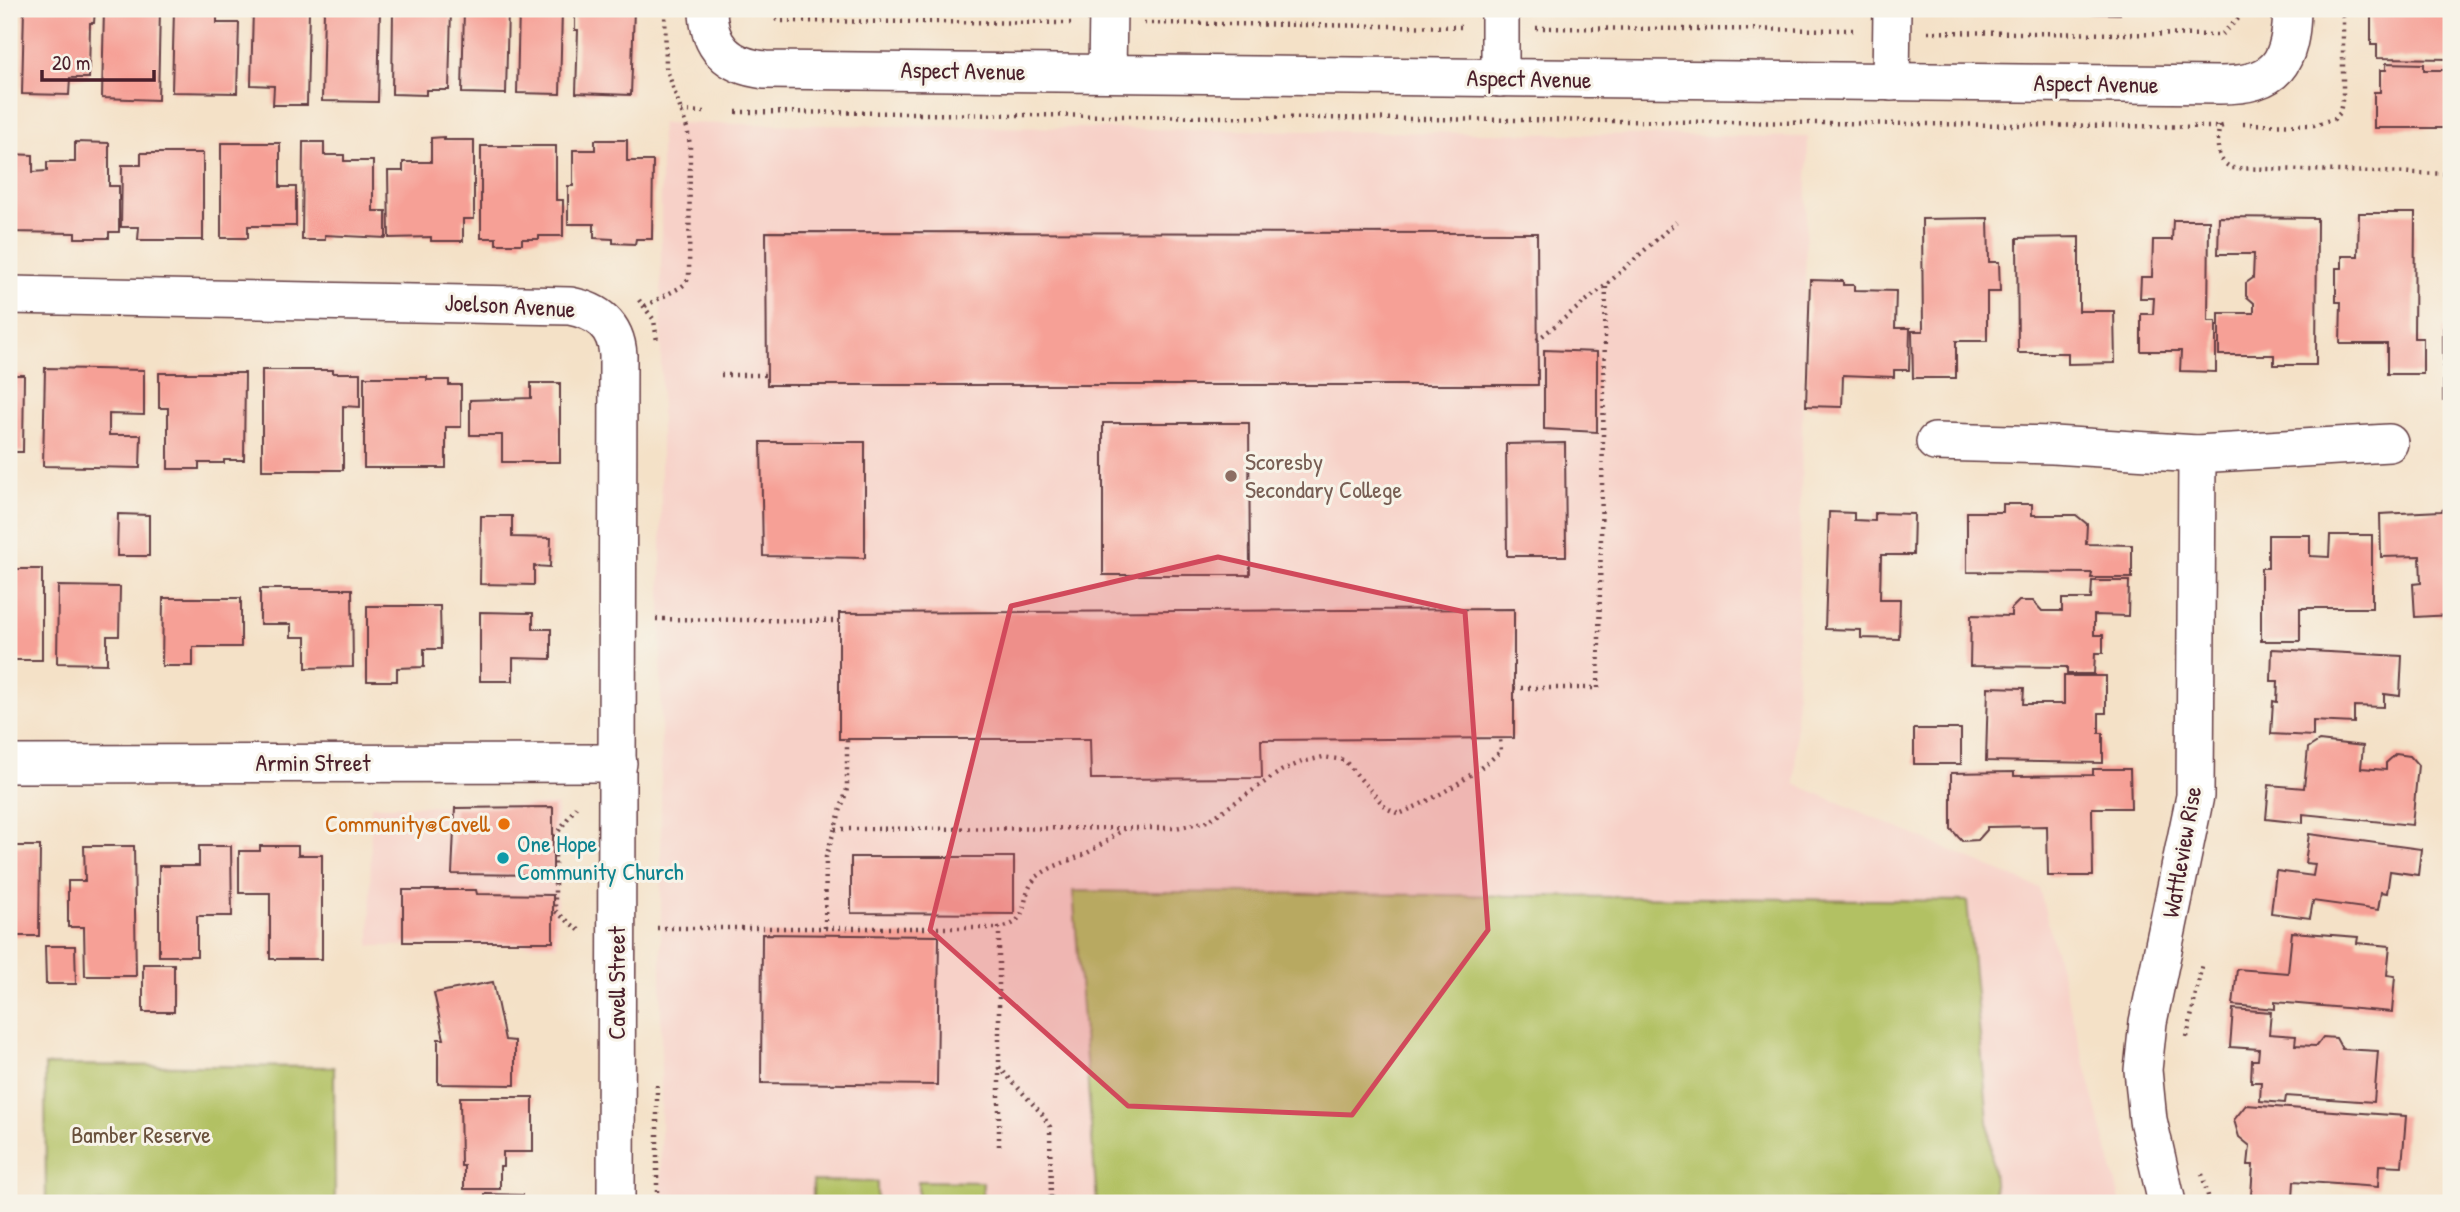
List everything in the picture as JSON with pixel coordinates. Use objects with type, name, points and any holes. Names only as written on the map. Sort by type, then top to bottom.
[{"type":"street","name":"Aspect Avenue","points":[[708,9],[711,37],[720,50],[738,64],[765,70],[2235,85],[2267,75],[2286,57],[2292,28],[2292,9]]},
{"type":"street","points":[[1107,73],[1110,18]]},
{"type":"street","points":[[1500,18],[1500,78]]},
{"type":"street","points":[[1891,82],[1892,20]]},
{"type":"street","name":"Joelson Avenue","points":[[9,295],[557,305],[583,308],[603,318],[613,336],[618,355],[618,763]]},
{"type":"street","points":[[1935,442],[2053,445],[2197,454],[2389,443]]},
{"type":"street","name":"Wattleview Rise","points":[[2167,1203],[2148,1120],[2143,1070],[2146,1030],[2195,796],[2197,454]]},
{"type":"street","name":"Armin Street","points":[[9,764],[618,763]]},
{"type":"street","name":"Cavell Street","points":[[617,1203],[618,763]]},
{"type":"path","points":[[645,306],[686,283],[689,276],[690,145],[666,67],[665,9]]},
{"type":"path","points":[[766,9],[778,21],[1110,18],[1892,20],[2221,35],[2242,15],[2242,9]]},
{"type":"path","points":[[736,112],[919,114],[920,103]]},
{"type":"path","points":[[681,111],[705,112]]},
{"type":"path","points":[[2219,117],[2218,153],[2224,165],[2232,168],[2451,174]]},
{"type":"path","points":[[1537,340],[1606,285],[1676,222]]},
{"type":"path","points":[[1514,688],[1598,688],[1606,285]]},
{"type":"path","points":[[630,293],[645,306],[654,320],[657,343]]},
{"type":"path","points":[[721,375],[767,375]]},
{"type":"path","points":[[656,606],[656,632]]},
{"type":"path","points":[[656,619],[839,621]]},
{"type":"path","points":[[825,928],[826,857],[847,789],[847,739]]},
{"type":"path","points":[[835,829],[1176,828],[1208,821],[1281,771],[1323,757],[1344,760],[1386,808],[1399,814],[1428,802],[1489,761],[1501,751],[1500,739]]},
{"type":"path","points":[[580,931],[555,911],[555,836],[581,801],[581,793]]},
{"type":"path","points":[[657,928],[1012,926],[1020,918],[1028,889],[1037,877],[1087,853],[1126,828]]},
{"type":"path","points":[[657,915],[657,942]]},
{"type":"path","points":[[999,928],[999,1146]]},
{"type":"path","points":[[2186,1045],[2203,959]]},
{"type":"path","points":[[999,1068],[1042,1114],[1050,1127],[1051,1203]]},
{"type":"path","points":[[657,1079],[657,1203]]},
{"type":"path","points":[[2200,1166],[2210,1203]]},
{"type":"highlighted area","points":[[1218,557],[1465,612],[1488,930],[1352,1115],[1128,1106],[930,930],[1011,606]]},
{"type":"shaded area","name":"Scoresby Secondary College","points":[[661,123],[1808,137],[1795,784],[2039,888],[2121,1203],[661,1203]]},
{"type":"shaded area","points":[[557,805],[557,945],[370,946],[371,806]]},
{"type":"green space","points":[[1073,891],[1967,901],[1996,1203],[1097,1203]]},
{"type":"green space","name":"Bamber Reserve","points":[[45,1065],[334,1067],[335,1203],[46,1203]]},
{"type":"green space","points":[[813,1181],[877,1182],[877,1203],[813,1203]]},
{"type":"green space","points":[[918,1181],[983,1182],[982,1203],[918,1203]]},
{"type":"building","points":[[24,9],[95,9],[94,23],[90,23],[89,78],[70,78],[69,95],[22,94]]},
{"type":"building","points":[[104,9],[160,9],[158,100],[102,98]]},
{"type":"building","points":[[174,9],[217,9],[217,23],[239,23],[237,93],[172,92]]},
{"type":"building","points":[[253,9],[309,9],[307,105],[273,105],[274,86],[251,85]]},
{"type":"building","points":[[324,9],[380,9],[378,102],[322,101]]},
{"type":"building","points":[[393,9],[451,9],[449,90],[426,90],[426,95],[392,94]]},
{"type":"building","points":[[464,9],[508,9],[506,94],[462,93]]},
{"type":"building","points":[[519,9],[562,9],[560,94],[517,93]]},
{"type":"building","points":[[575,9],[634,9],[631,95],[576,93],[578,30],[575,30]]},
{"type":"building","points":[[2087,9],[2120,9],[2120,14],[2087,13]]},
{"type":"building","points":[[2371,13],[2451,14],[2451,59],[2377,58],[2377,45],[2371,45]]},
{"type":"building","points":[[2386,63],[2424,64],[2424,70],[2451,70],[2451,128],[2374,128],[2374,92],[2380,92],[2380,70],[2386,70]]},
{"type":"building","points":[[444,137],[444,140],[474,140],[474,219],[463,219],[463,241],[431,241],[431,237],[389,238],[388,171],[403,171],[403,162],[431,162],[431,138]]},
{"type":"building","points":[[595,140],[627,140],[627,161],[653,161],[652,239],[636,239],[635,244],[613,243],[613,239],[594,238],[594,224],[568,224],[568,186],[573,186],[573,150],[595,150]]},
{"type":"building","points":[[75,142],[109,143],[109,186],[119,186],[119,232],[109,232],[109,238],[75,238],[75,233],[9,232],[9,154],[33,155],[33,172],[47,171],[47,162],[75,162]]},
{"type":"building","points":[[303,142],[324,142],[324,155],[344,155],[344,161],[373,161],[373,211],[386,211],[386,238],[325,235],[325,240],[302,240]]},
{"type":"building","points":[[221,143],[280,143],[280,187],[296,187],[296,226],[248,226],[248,238],[221,238]]},
{"type":"building","points":[[481,146],[556,146],[556,200],[563,200],[563,236],[522,239],[522,244],[496,244],[496,238],[481,238]]},
{"type":"building","points":[[141,153],[203,153],[203,240],[138,240],[139,227],[121,227],[122,165],[141,165]]},
{"type":"building","points":[[2359,213],[2415,213],[2414,338],[2423,338],[2423,374],[2387,374],[2387,344],[2340,344],[2341,302],[2336,302],[2336,268],[2342,268],[2342,256],[2358,256]]},
{"type":"building","points":[[2219,217],[2317,218],[2316,365],[2274,365],[2274,355],[2219,355],[2219,313],[2254,313],[2254,303],[2246,296],[2246,283],[2253,278],[2254,254],[2218,254]]},
{"type":"building","points":[[1988,218],[1989,262],[1999,262],[2000,292],[1987,292],[1987,341],[1956,341],[1956,378],[1913,378],[1912,331],[1923,331],[1922,219]]},
{"type":"building","points":[[2173,220],[2209,220],[2208,321],[2216,321],[2216,372],[2180,371],[2181,351],[2141,351],[2141,314],[2153,314],[2154,298],[2140,298],[2141,277],[2152,277],[2153,240],[2172,240]]},
{"type":"building","points":[[766,232],[1537,233],[1538,385],[767,385]]},
{"type":"building","points":[[2079,237],[2079,311],[2114,311],[2115,363],[2068,364],[2068,353],[2018,353],[2017,238]]},
{"type":"building","points":[[1810,280],[1843,281],[1843,285],[1854,285],[1854,290],[1896,291],[1895,328],[1910,328],[1909,370],[1894,370],[1894,377],[1843,375],[1842,407],[1806,406]]},
{"type":"building","points":[[2447,313],[2451,313],[2451,360],[2443,360],[2443,328],[2447,328]]},
{"type":"building","points":[[1544,350],[1597,352],[1597,432],[1544,429]]},
{"type":"building","points":[[2443,367],[2451,367],[2451,401],[2443,401]]},
{"type":"building","points":[[45,368],[144,370],[144,415],[109,414],[109,435],[141,435],[140,468],[43,466]]},
{"type":"building","points":[[262,370],[333,370],[333,373],[360,373],[360,407],[343,406],[343,470],[262,470]]},
{"type":"building","points":[[159,373],[245,373],[244,460],[199,463],[199,469],[168,469],[168,408],[159,408]]},
{"type":"building","points":[[9,375],[24,375],[23,452],[9,452]]},
{"type":"building","points":[[364,377],[427,377],[427,380],[449,380],[449,385],[461,385],[461,427],[446,427],[446,468],[364,468]]},
{"type":"building","points":[[531,383],[560,383],[560,462],[502,462],[502,435],[470,435],[470,400],[531,398]]},
{"type":"building","points":[[1103,423],[1249,423],[1250,575],[1103,575]]},
{"type":"building","points":[[761,442],[865,442],[865,558],[763,556]]},
{"type":"building","points":[[1565,443],[1566,556],[1507,556],[1506,444]]},
{"type":"building","points":[[2003,504],[2032,504],[2032,515],[2076,515],[2087,524],[2086,544],[2132,545],[2132,578],[2091,578],[2092,573],[1967,572],[1967,512],[2003,512]]},
{"type":"building","points":[[2451,504],[2451,615],[2415,617],[2413,584],[2421,583],[2420,556],[2381,557],[2380,514],[2441,511]]},
{"type":"building","points":[[1829,512],[1854,513],[1854,520],[1875,521],[1875,513],[1914,514],[1913,555],[1881,555],[1880,599],[1900,599],[1899,639],[1861,638],[1861,630],[1825,629]]},
{"type":"building","points":[[118,514],[149,515],[149,556],[117,556]]},
{"type":"building","points":[[481,516],[512,516],[512,537],[551,538],[550,567],[534,566],[534,585],[480,584]]},
{"type":"building","points":[[2268,535],[2310,535],[2310,556],[2329,557],[2330,535],[2372,535],[2372,608],[2300,608],[2300,641],[2261,641],[2261,568],[2268,568]]},
{"type":"building","points":[[9,569],[42,569],[42,660],[9,660]]},
{"type":"building","points":[[2092,581],[2129,581],[2128,616],[2094,615],[2094,635],[2103,635],[2103,653],[2095,653],[2094,674],[2067,674],[2067,667],[1970,666],[1971,615],[2011,616],[2011,609],[2019,601],[2033,601],[2042,611],[2062,611],[2062,599],[2091,599]]},
{"type":"building","points":[[58,586],[120,587],[119,636],[107,636],[107,664],[57,663]]},
{"type":"building","points":[[260,589],[352,589],[353,667],[306,668],[306,637],[291,637],[291,624],[260,624]]},
{"type":"building","points":[[163,598],[241,598],[241,647],[193,647],[193,666],[162,666]]},
{"type":"building","points":[[367,606],[440,606],[441,649],[424,649],[424,667],[397,668],[397,681],[367,681]]},
{"type":"building","points":[[1514,609],[1514,738],[1261,740],[1262,778],[1091,779],[1090,739],[839,739],[839,613]]},
{"type":"building","points":[[480,612],[533,613],[533,629],[551,629],[551,659],[513,658],[513,681],[480,681]]},
{"type":"building","points":[[2272,649],[2402,656],[2400,696],[2384,694],[2384,707],[2354,706],[2354,723],[2313,721],[2313,736],[2271,734],[2273,701],[2277,702],[2278,681],[2271,681]]},
{"type":"building","points":[[2064,676],[2106,676],[2106,713],[2099,713],[2099,733],[2103,733],[2103,763],[1986,761],[1988,687],[2024,688],[2023,704],[2064,704]]},
{"type":"building","points":[[1914,729],[1961,729],[1961,764],[1914,764]]},
{"type":"building","points":[[2319,741],[2363,746],[2361,768],[2386,770],[2386,763],[2396,754],[2410,756],[2418,765],[2412,825],[2303,814],[2303,823],[2266,819],[2269,785],[2304,788],[2308,748]]},
{"type":"building","points":[[2093,769],[2130,769],[2131,808],[2092,808],[2093,876],[2048,876],[2047,826],[1987,827],[1978,840],[1962,841],[1951,829],[1951,773],[2014,772],[2014,776],[2093,775]]},
{"type":"building","points":[[553,807],[553,875],[452,874],[455,808]]},
{"type":"building","points":[[2309,834],[2421,849],[2418,875],[2390,871],[2387,893],[2381,892],[2378,910],[2313,901],[2310,918],[2271,913],[2276,871],[2313,876],[2315,864],[2305,863]]},
{"type":"building","points":[[9,846],[40,846],[39,936],[9,936]]},
{"type":"building","points":[[84,846],[134,846],[136,976],[85,976],[84,927],[68,927],[68,881],[85,881]]},
{"type":"building","points":[[199,846],[231,846],[232,916],[197,916],[197,956],[159,956],[159,866],[199,866]]},
{"type":"building","points":[[260,846],[298,846],[298,855],[322,855],[322,959],[270,959],[270,893],[239,893],[239,851],[260,851]]},
{"type":"building","points":[[851,857],[1014,857],[1014,914],[851,913]]},
{"type":"building","points":[[403,890],[476,890],[477,894],[553,895],[553,942],[403,942]]},
{"type":"building","points":[[2292,932],[2358,937],[2357,943],[2390,946],[2387,975],[2395,976],[2392,1012],[2275,1002],[2275,1009],[2233,1005],[2237,969],[2288,973]]},
{"type":"building","points":[[762,934],[939,936],[937,1085],[761,1083]]},
{"type":"building","points":[[45,946],[75,946],[76,984],[46,984]]},
{"type":"building","points":[[143,964],[174,964],[174,1012],[143,1012]]},
{"type":"building","points":[[493,982],[505,1040],[515,1041],[515,1085],[438,1084],[438,1039],[444,1039],[434,993]]},
{"type":"building","points":[[2233,1009],[2271,1012],[2269,1034],[2296,1036],[2295,1045],[2316,1046],[2323,1037],[2336,1038],[2342,1049],[2378,1051],[2374,1102],[2286,1096],[2285,1103],[2260,1101],[2261,1082],[2251,1082],[2252,1060],[2258,1060],[2259,1049],[2230,1047]]},
{"type":"building","points":[[460,1097],[533,1097],[533,1152],[503,1152],[500,1189],[464,1189]]},
{"type":"building","points":[[2246,1105],[2406,1116],[2402,1166],[2379,1165],[2378,1187],[2294,1181],[2293,1199],[2251,1196],[2253,1165],[2248,1165],[2250,1146],[2239,1137],[2234,1120]]},
{"type":"building","points":[[485,1194],[523,1195],[523,1203],[485,1203]]},
{"type":"place","name":"Scoresby Secondary College","points":[[1231,476]]},
{"type":"place","name":"Community@Cavell","points":[[504,824]]},
{"type":"place","name":"One Hope Community Church","points":[[503,858]]}]
